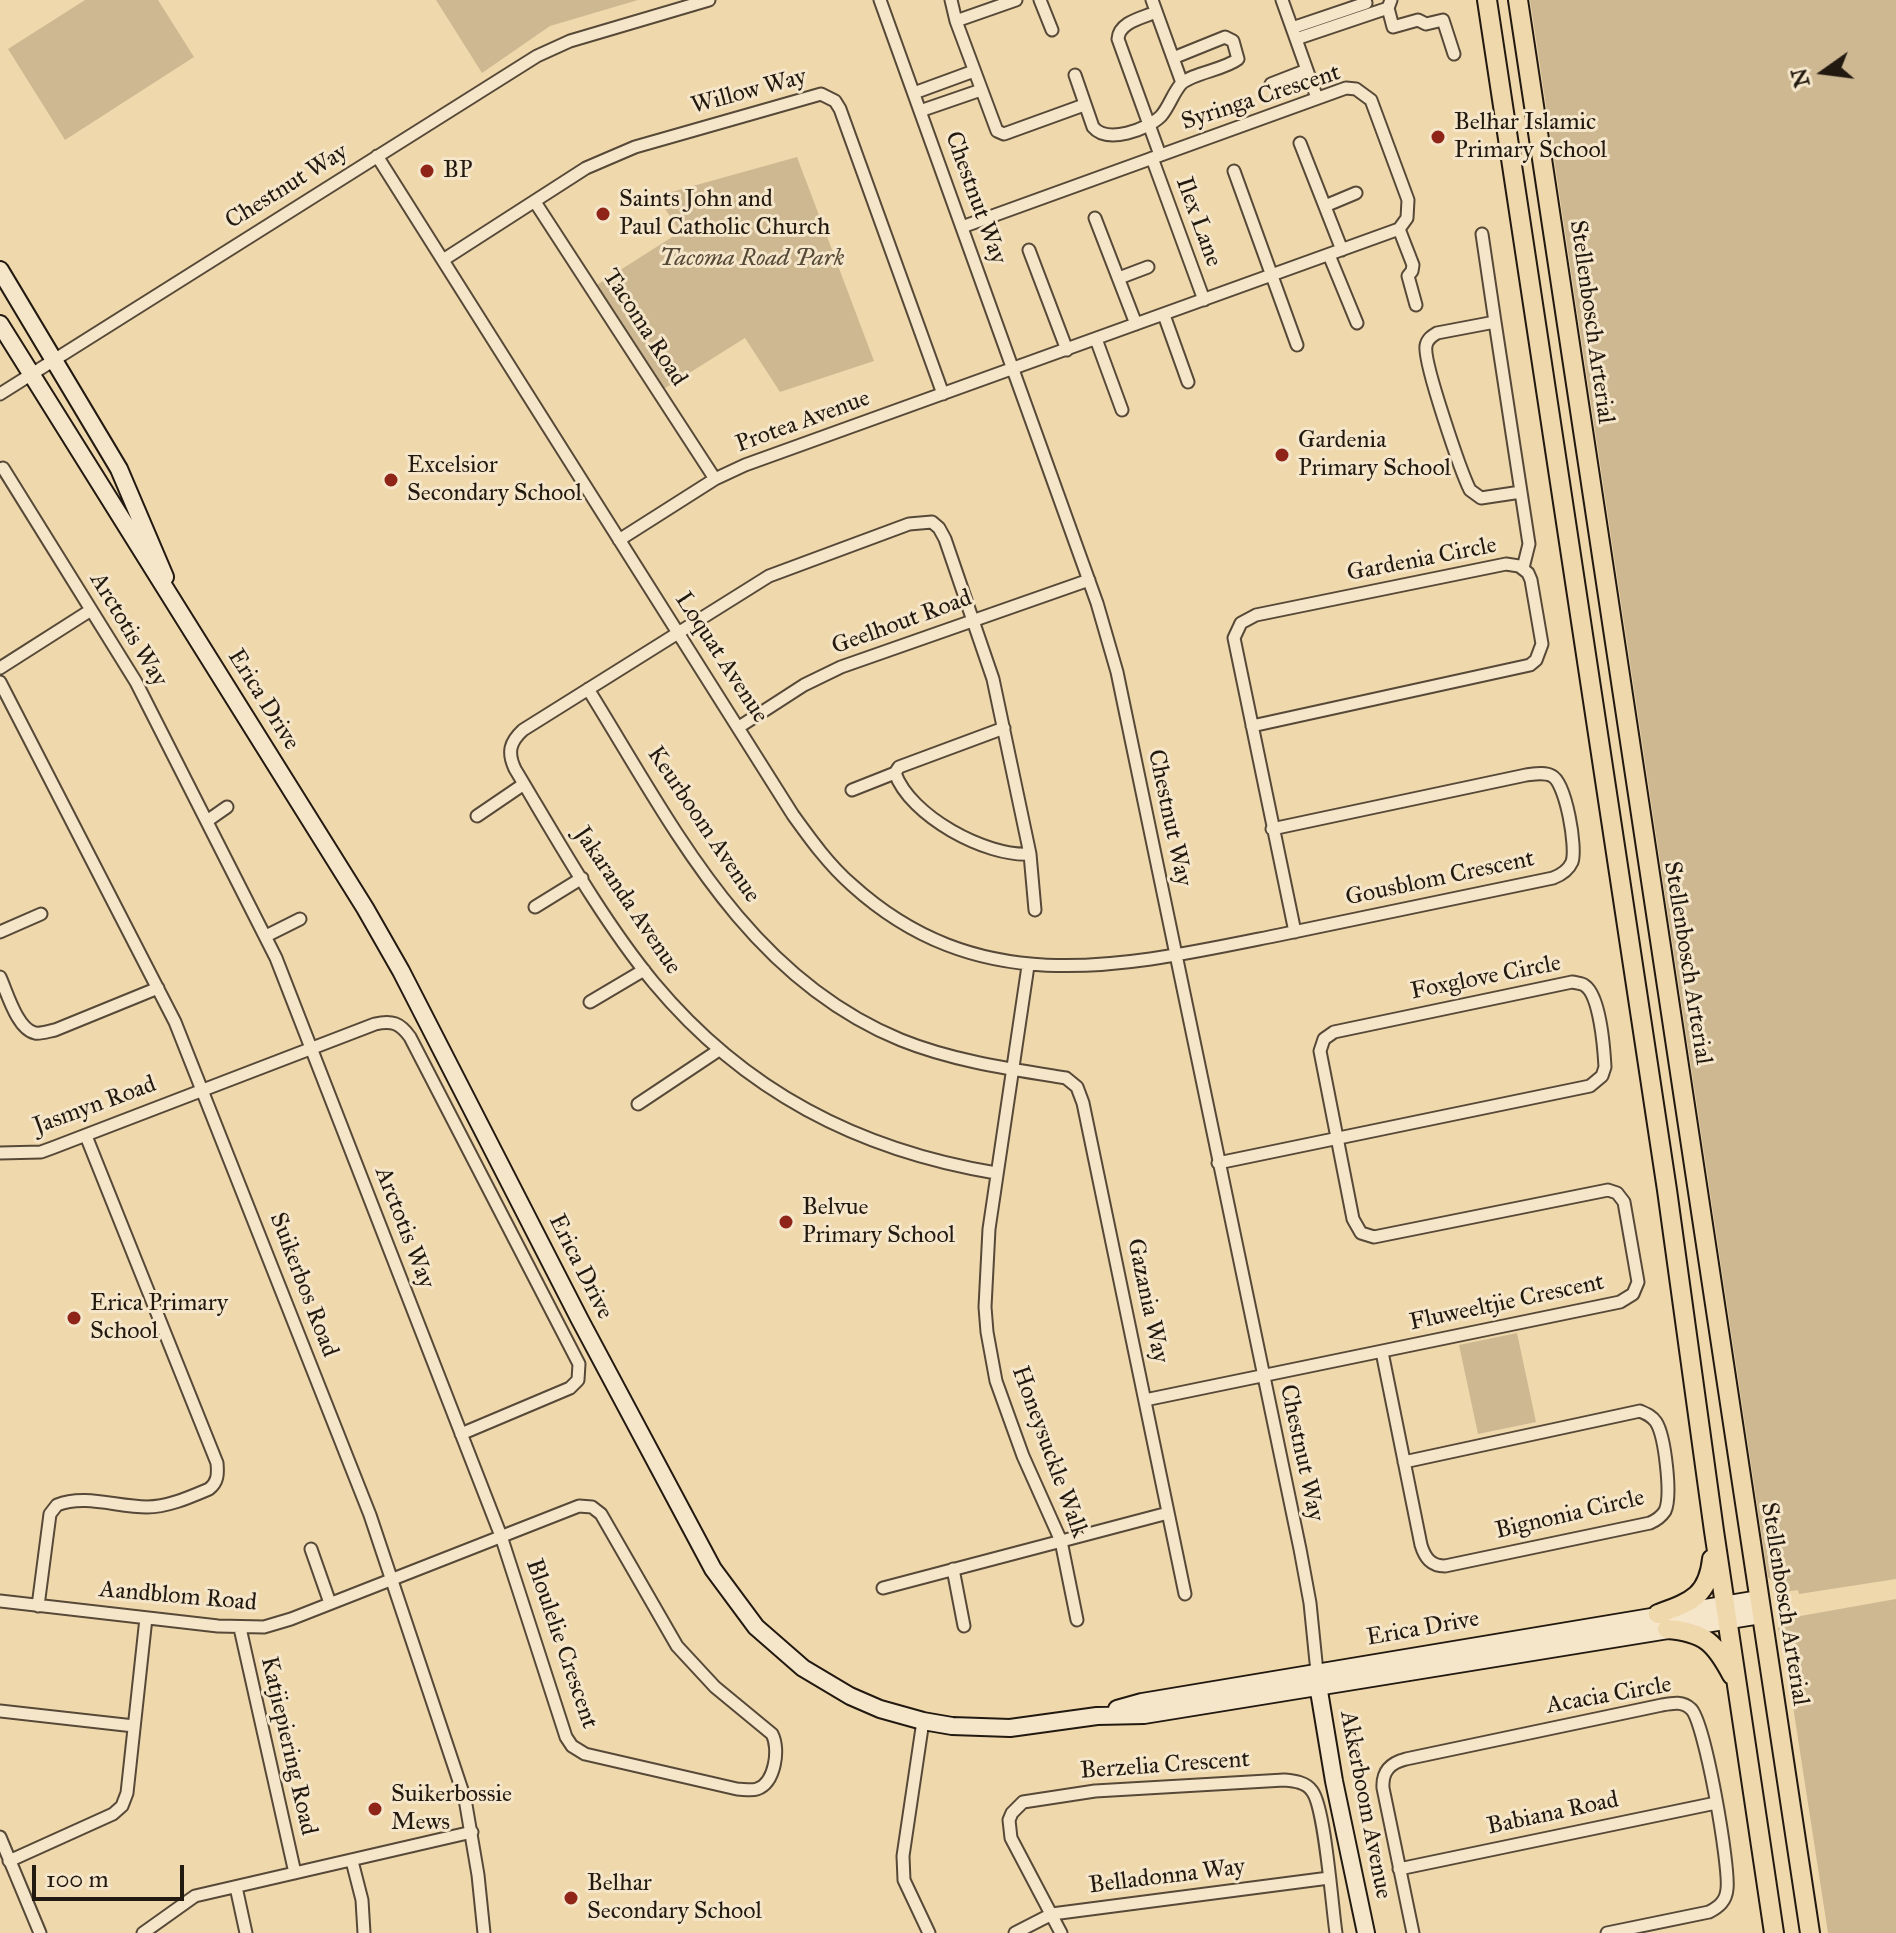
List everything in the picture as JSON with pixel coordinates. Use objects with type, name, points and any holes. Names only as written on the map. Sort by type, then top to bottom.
[{"type":"main road","points":[[1487,0],[1662,1159],[1774,1933]]},
{"type":"main road","name":"Stellenbosch Arterial","points":[[1518,0],[1810,1933]]},
{"type":"main road","name":"Erica Drive","points":[[0,270],[119,469],[178,608]]},
{"type":"main road","name":"Erica Drive","points":[[0,324],[336,860],[394,959],[603,1364],[722,1584],[756,1627],[803,1668],[850,1696],[880,1709],[952,1726],[1010,1728],[1097,1716],[1144,1715],[1318,1680],[1760,1607]]},
{"type":"main road","points":[[1662,1622],[1705,1588],[1711,1574],[1714,1531]]},
{"type":"main road","points":[[1662,1622],[1704,1637],[1725,1662],[1737,1685]]},
{"type":"main road","name":"Akkerboom Avenue","points":[[1318,1680],[1334,1781],[1366,1933]]},
{"type":"street","name":"Chestnut Way","points":[[0,394],[537,56],[570,41],[709,0]]},
{"type":"street","name":"Chestnut Way","points":[[880,0],[1089,580],[1117,672],[1307,1589],[1318,1680]]},
{"type":"street","points":[[951,0],[994,127],[1004,134],[1084,105]]},
{"type":"street","points":[[956,21],[1016,0]]},
{"type":"street","points":[[1040,0],[1052,30]]},
{"type":"street","points":[[1152,0],[1182,83]]},
{"type":"street","points":[[1282,0],[1317,98]]},
{"type":"street","points":[[1294,34],[1367,5],[1389,4],[1393,27],[1418,20],[1426,24],[1443,20],[1454,54]]},
{"type":"street","name":"Ilex Lane","points":[[1156,12],[1122,27],[1118,39],[1149,125],[1156,156],[1204,300]]},
{"type":"street","points":[[1075,75],[1084,105],[1098,133],[1111,135],[1130,132],[1149,125],[1171,102],[1182,83],[1237,61],[1236,49],[1230,38],[1225,37],[1173,58]]},
{"type":"street","points":[[1271,84],[1307,70]]},
{"type":"street","points":[[914,93],[974,71]]},
{"type":"street","name":"Syringa Crescent","points":[[962,227],[1346,88],[1356,89],[1371,100],[1408,200],[1407,218],[1399,229]]},
{"type":"street","points":[[920,111],[981,90]]},
{"type":"street","name":"Willow Way","points":[[443,260],[586,168],[635,147],[811,95],[829,97],[840,109],[943,394]]},
{"type":"street","points":[[1300,143],[1342,250]]},
{"type":"street","name":"Loquat Avenue","points":[[377,156],[793,815],[852,886],[901,922],[927,936],[966,952],[1028,966],[1095,965],[1176,955]]},
{"type":"street","points":[[1234,171],[1297,345]]},
{"type":"street","points":[[1325,206],[1356,193]]},
{"type":"street","name":"Tacoma Road","points":[[535,202],[715,479]]},
{"type":"street","points":[[1095,218],[1136,324]]},
{"type":"street","points":[[1013,369],[1399,229],[1413,265],[1408,276],[1416,305]]},
{"type":"street","points":[[1482,234],[1529,544],[1523,568]]},
{"type":"street","points":[[1029,250],[1067,350]]},
{"type":"street","points":[[1329,255],[1357,323]]},
{"type":"street","points":[[1119,278],[1148,267]]},
{"type":"street","points":[[1164,315],[1188,382]]},
{"type":"street","points":[[1495,322],[1437,333],[1430,337],[1425,349],[1441,408],[1470,490],[1481,498],[1521,492]]},
{"type":"street","points":[[1096,339],[1122,410]]},
{"type":"street","name":"Protea Avenue","points":[[619,540],[715,479],[745,465],[1013,369]]},
{"type":"street","name":"Arctotis Way","points":[[3,468],[136,682],[266,936],[501,1536]]},
{"type":"street","points":[[588,689],[783,570],[923,521],[932,522],[942,532],[993,679],[1030,854],[1035,910]]},
{"type":"street","name":"Gardenia Circle","points":[[1252,726],[1530,665],[1536,660],[1542,644],[1530,576],[1523,568],[1513,564],[1498,566],[1246,619],[1241,623],[1234,638],[1272,829],[1295,932]]},
{"type":"street","name":"Geelhout Road","points":[[739,727],[823,675],[1089,580]]},
{"type":"street","points":[[0,668],[91,610]]},
{"type":"street","name":"Suikerbos Road","points":[[0,682],[175,1022],[393,1579],[454,1762],[472,1832],[484,1933]]},
{"type":"street","name":"Jakaranda Avenue","points":[[588,689],[513,739],[510,747],[512,762],[582,878],[644,970],[719,1050],[784,1097],[822,1119],[873,1142],[922,1157],[996,1173]]},
{"type":"street","name":"Keurboom Avenue","points":[[588,689],[694,859],[728,907],[782,965],[840,1009],[901,1040],[939,1053],[1011,1069]]},
{"type":"street","points":[[852,790],[895,773],[899,767],[1004,728]]},
{"type":"street","points":[[895,773],[906,793],[957,834],[999,852],[1030,854]]},
{"type":"street","name":"Gousblom Crescent","points":[[1176,955],[1560,876],[1571,864],[1573,856],[1564,793],[1560,782],[1553,776],[1526,775],[1272,829]]},
{"type":"street","points":[[477,816],[524,784]]},
{"type":"street","points":[[207,821],[227,807]]},
{"type":"street","points":[[535,907],[582,878]]},
{"type":"street","points":[[0,932],[41,914]]},
{"type":"street","points":[[266,936],[300,919]]},
{"type":"street","name":"Honeysuckle Walk","points":[[1028,966],[996,1173],[986,1264],[989,1346],[1007,1414],[1061,1541],[1077,1620]]},
{"type":"street","points":[[590,1002],[644,970]]},
{"type":"street","points":[[0,977],[20,1021],[31,1032],[38,1034],[158,988]]},
{"type":"street","name":"Foxglove Circle","points":[[1218,1163],[1337,1139],[1590,1086],[1602,1076],[1605,1067],[1592,992],[1584,985],[1572,982],[1334,1032],[1324,1039],[1320,1051],[1337,1139]]},
{"type":"street","name":"Jasmyn Road","points":[[0,1153],[41,1152],[387,1021],[403,1028],[579,1364],[578,1380],[570,1388],[461,1434]]},
{"type":"street","points":[[638,1104],[719,1050]]},
{"type":"street","name":"Gazania Way","points":[[1011,1069],[1066,1078],[1077,1087],[1083,1103],[1185,1594]]},
{"type":"street","points":[[38,1606],[50,1514],[57,1505],[75,1500],[149,1507],[166,1504],[209,1489],[214,1486],[218,1473],[217,1463],[86,1136]]},
{"type":"street","name":"Fluweeltjie Crescent","points":[[1145,1400],[1605,1305],[1633,1294],[1638,1282],[1627,1211],[1617,1193],[1608,1190],[1374,1237],[1361,1233],[1353,1219],[1337,1139]]},
{"type":"street","name":"Bignonia Circle","points":[[1382,1352],[1404,1462],[1423,1553],[1428,1561],[1439,1566],[1650,1523],[1662,1515],[1667,1503],[1666,1463],[1660,1433],[1653,1418],[1640,1411],[1404,1462]]},
{"type":"street","name":"Bloulelie Crescent","points":[[393,1579],[501,1536],[579,1506],[592,1507],[601,1514],[677,1646],[715,1687],[772,1734],[776,1752],[772,1772],[765,1784],[758,1789],[737,1789],[585,1754],[572,1746],[563,1727],[501,1536]]},
{"type":"street","points":[[883,1588],[1168,1513]]},
{"type":"street","points":[[311,1549],[330,1603]]},
{"type":"street","points":[[953,1569],[964,1626]]},
{"type":"street","name":"Aandblom Road","points":[[0,1601],[240,1628],[264,1627],[282,1623],[393,1579]]},
{"type":"street","points":[[9,1861],[113,1814],[122,1806],[127,1793],[146,1618]]},
{"type":"street","name":"Katjiepiering Road","points":[[240,1628],[295,1873]]},
{"type":"street","name":"Acacia Circle","points":[[1413,1933],[1383,1781],[1391,1764],[1647,1708],[1676,1703],[1689,1707],[1701,1726],[1716,1803],[1727,1893],[1719,1907],[1709,1912],[1607,1933]]},
{"type":"street","points":[[0,1711],[134,1726]]},
{"type":"street","points":[[923,1721],[903,1856],[904,1880],[929,1933]]},
{"type":"street","name":"Berzelia Crescent","points":[[1061,1933],[1011,1838],[1009,1820],[1016,1807],[1023,1802],[1117,1789],[1284,1780],[1295,1781],[1312,1790],[1316,1798],[1336,1933]]},
{"type":"street","name":"Babiana Road","points":[[1399,1869],[1716,1803]]},
{"type":"street","points":[[143,1933],[195,1896],[472,1832]]},
{"type":"street","points":[[0,1837],[40,1933]]},
{"type":"street","points":[[352,1861],[362,1900],[364,1933]]},
{"type":"street","name":"Belladonna Way","points":[[1015,1933],[1052,1914],[1329,1878]]},
{"type":"street","points":[[236,1887],[246,1933]]},
{"type":"green space","points":[[85,0],[158,0],[194,57],[65,140],[8,49]]},
{"type":"green space","points":[[436,0],[638,0],[550,26],[482,73]]},
{"type":"green space","points":[[1530,0],[1896,0],[1896,1579],[1799,1594],[1798,1590],[1784,1592],[1768,1577]]},
{"type":"green space","name":"Tacoma Road Park","points":[[797,157],[874,361],[780,392],[745,338],[659,392],[592,288],[680,232],[657,196]]},
{"type":"green space","points":[[1517,1333],[1536,1422],[1478,1434],[1459,1345]]},
{"type":"green space","points":[[1896,1599],[1896,1933],[1828,1933],[1786,1661],[1778,1629],[1789,1618]]},
{"type":"place","name":"Belhar Islamic Primary School","points":[[1438,137]]},
{"type":"place","name":"BP","points":[[427,171]]},
{"type":"place","name":"Saints John and Paul Catholic Church","points":[[603,214]]},
{"type":"place","name":"Gardenia Primary School","points":[[1282,455]]},
{"type":"place","name":"Excelsior Secondary School","points":[[391,480]]},
{"type":"place","name":"Belvue Primary School","points":[[786,1222]]},
{"type":"place","name":"Erica Primary School","points":[[74,1318]]},
{"type":"place","name":"Suikerbossie Mews","points":[[375,1809]]},
{"type":"place","name":"Belhar Secondary School","points":[[571,1898]]}]
